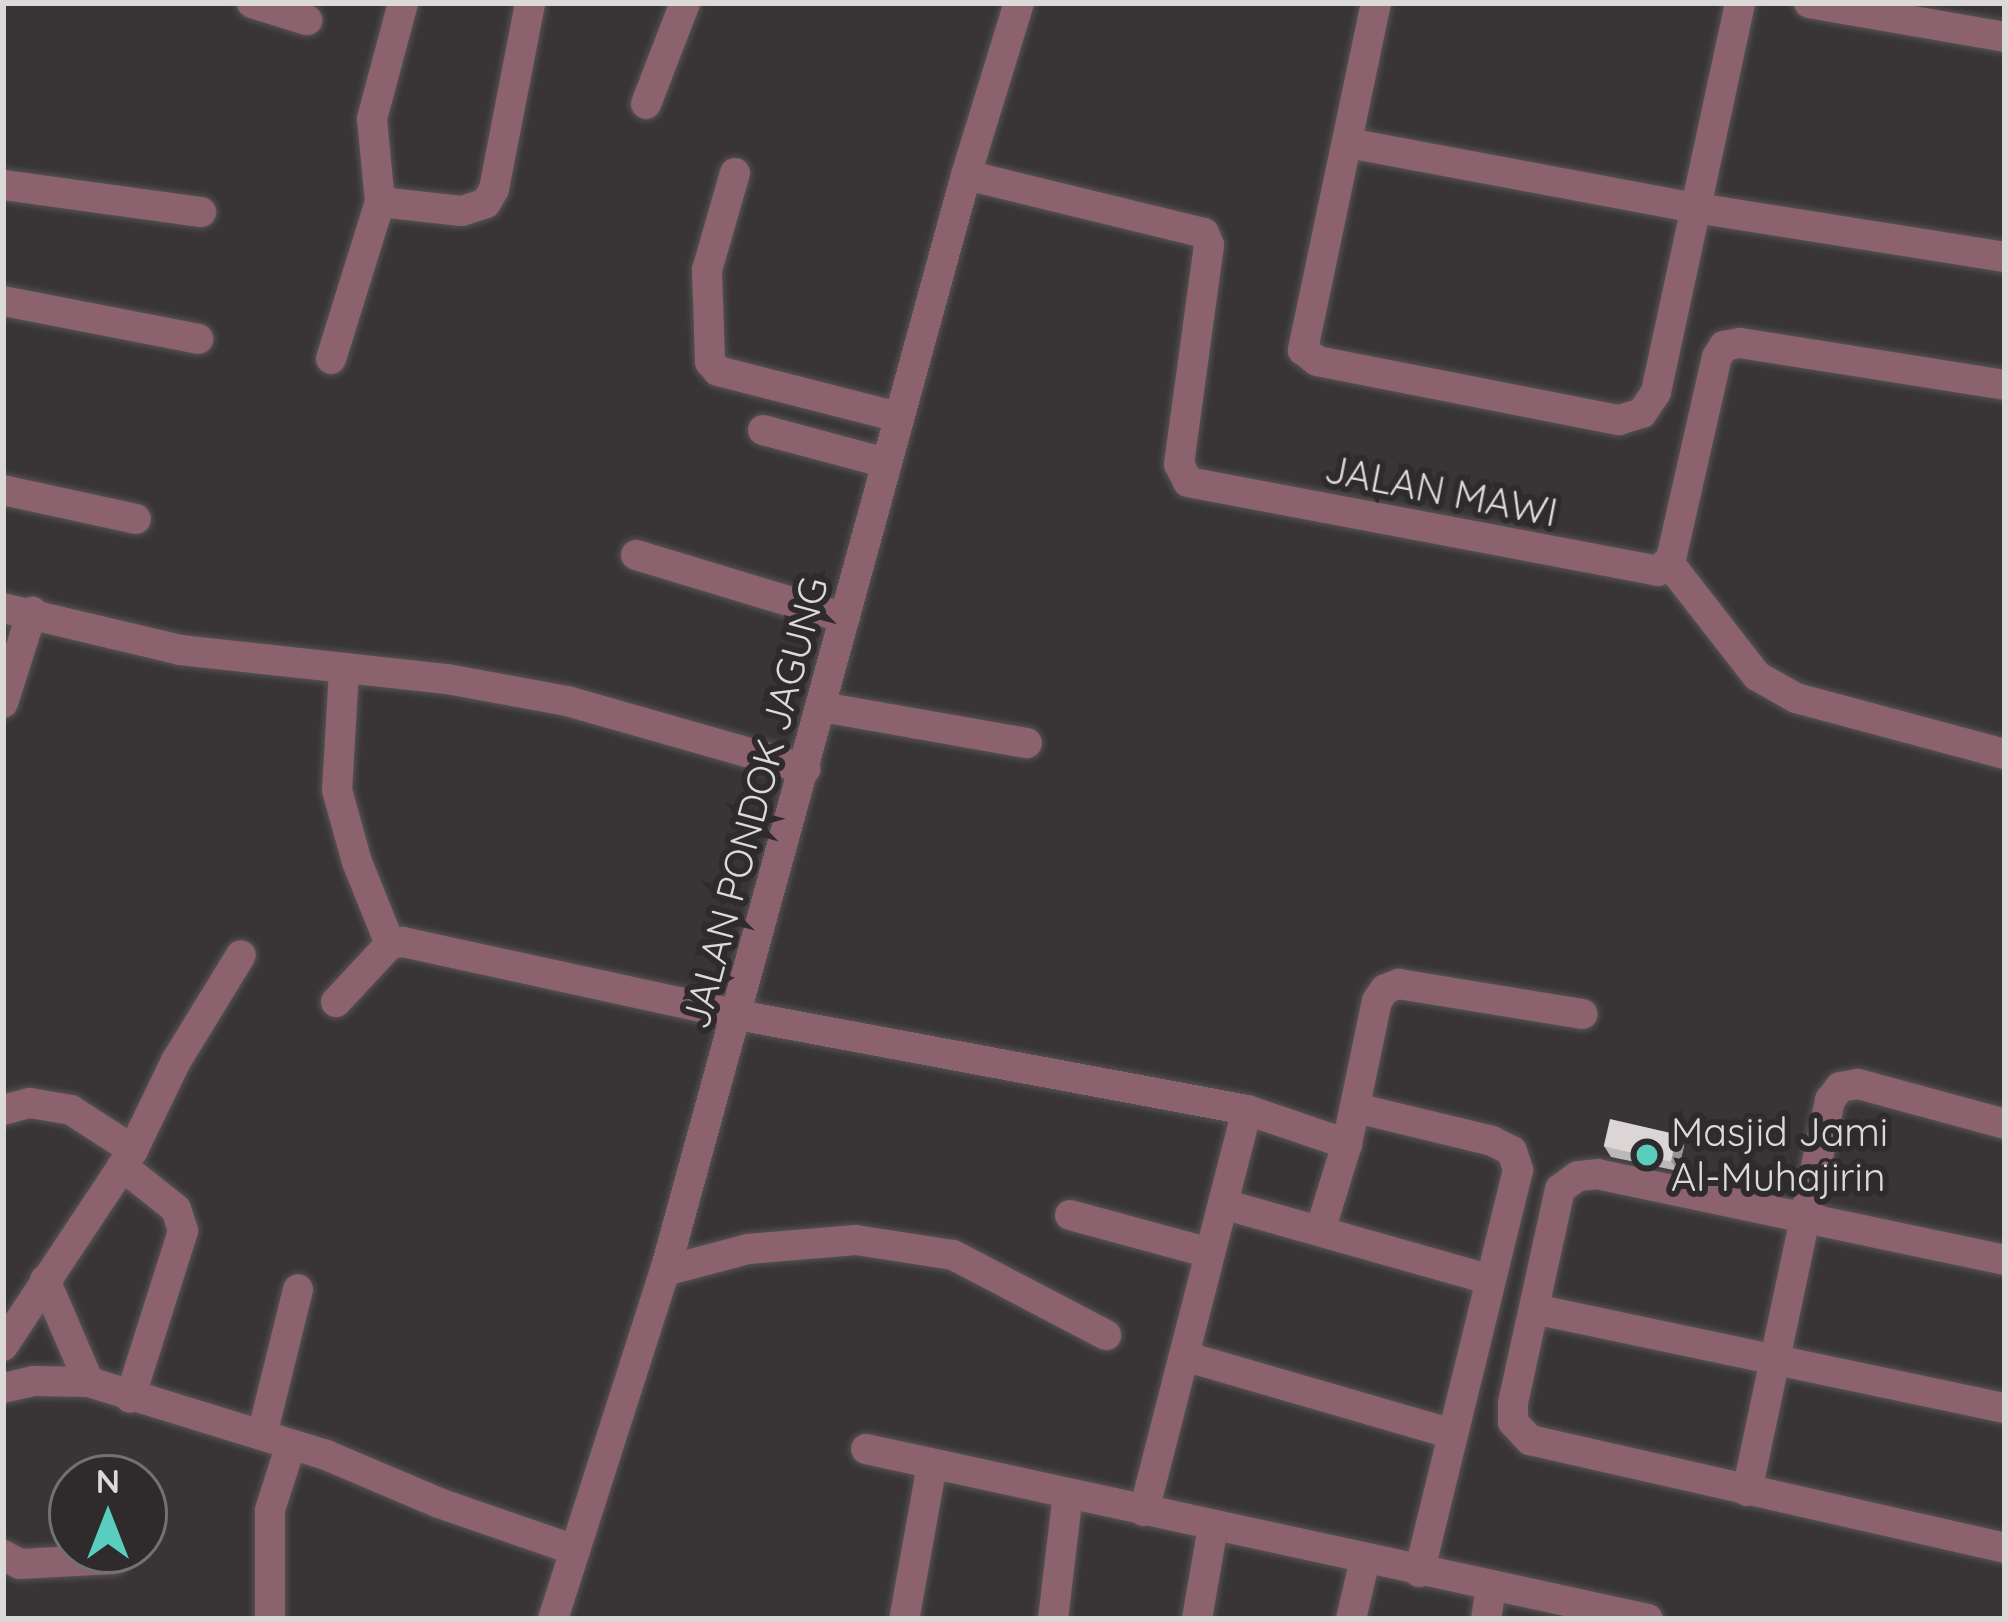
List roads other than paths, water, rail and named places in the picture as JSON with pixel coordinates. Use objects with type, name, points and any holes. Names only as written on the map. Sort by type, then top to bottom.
[{"type":"street","points":[[252,3],[307,20]]},
{"type":"street","points":[[331,359],[380,202],[372,119],[403,3]]},
{"type":"street","points":[[380,202],[462,212],[486,203],[494,189],[530,3]]},
{"type":"street","points":[[646,104],[685,3]]},
{"type":"street","name":"JALAN PONDOK JAGUNG","points":[[554,1619],[665,1271],[966,175],[1019,3]]},
{"type":"street","points":[[1376,3],[1303,350],[1311,360],[1619,419],[1642,413],[1656,392],[1740,3]]},
{"type":"street","points":[[1808,3],[1960,16],[2005,37]]},
{"type":"street","points":[[1348,143],[1696,208],[2005,257]]},
{"type":"street","points":[[735,173],[707,270],[710,362],[718,371],[899,416]]},
{"type":"street","name":"JALAN MAWI","points":[[966,175],[1204,232],[1209,245],[1179,464],[1188,482],[1645,571],[1670,563]]},
{"type":"street","points":[[3,185],[201,212]]},
{"type":"street","points":[[3,301],[198,339]]},
{"type":"street","points":[[2005,386],[1740,343],[1724,346],[1717,357],[1670,563],[1756,676],[1796,698],[2005,754]]},
{"type":"street","points":[[763,430],[886,463]]},
{"type":"street","points":[[3,490],[136,519]]},
{"type":"street","points":[[636,555],[845,618]]},
{"type":"street","points":[[3,703],[17,610],[82,631],[180,650],[447,679],[567,701],[806,769]]},
{"type":"street","points":[[344,670],[337,790],[357,862],[391,944]]},
{"type":"street","points":[[822,707],[1028,742]]},
{"type":"street","points":[[336,1002],[391,944],[403,942],[738,1015],[1247,1110],[1347,1144]]},
{"type":"street","points":[[3,1346],[128,1158],[176,1061],[241,955]]},
{"type":"street","points":[[1320,1232],[1356,1108],[1377,1001],[1385,989],[1399,984],[1583,1014]]},
{"type":"street","points":[[1747,1491],[1830,1100],[1840,1087],[1858,1084],[2005,1124]]},
{"type":"street","points":[[3,1110],[30,1103],[71,1111],[128,1158],[176,1209],[183,1231],[130,1398]]},
{"type":"street","points":[[1356,1108],[1492,1141],[1512,1151],[1518,1170],[1449,1433],[1419,1572]]},
{"type":"street","points":[[1144,1511],[1247,1110]]},
{"type":"street","points":[[2005,1260],[1598,1174],[1578,1176],[1560,1189],[1513,1403],[1513,1422],[1530,1439],[2005,1548]]},
{"type":"street","points":[[1223,1204],[1488,1279]]},
{"type":"street","points":[[1070,1215],[1210,1253]]},
{"type":"street","points":[[665,1271],[748,1249],[856,1240],[953,1255],[1106,1335]]},
{"type":"street","points":[[45,1280],[89,1382]]},
{"type":"street","points":[[270,1619],[276,1440],[298,1289]]},
{"type":"street","points":[[1534,1309],[2005,1408]]},
{"type":"street","points":[[1184,1356],[1449,1433]]},
{"type":"street","points":[[3,1388],[34,1381],[89,1382],[276,1440],[574,1550]]},
{"type":"street","points":[[866,1449],[1491,1588],[1564,1611],[1648,1619]]},
{"type":"street","points":[[905,1615],[932,1465]]},
{"type":"street","points":[[1053,1619],[1068,1494]]},
{"type":"street","points":[[1197,1619],[1213,1526]]},
{"type":"street","points":[[3,1556],[20,1564],[48,1563]]},
{"type":"street","points":[[1351,1619],[1365,1560]]},
{"type":"street","points":[[1486,1619],[1491,1588]]},
{"type":"place","name":"Masjid Jami Al-Muhajirin","points":[[1647,1155]]}]
